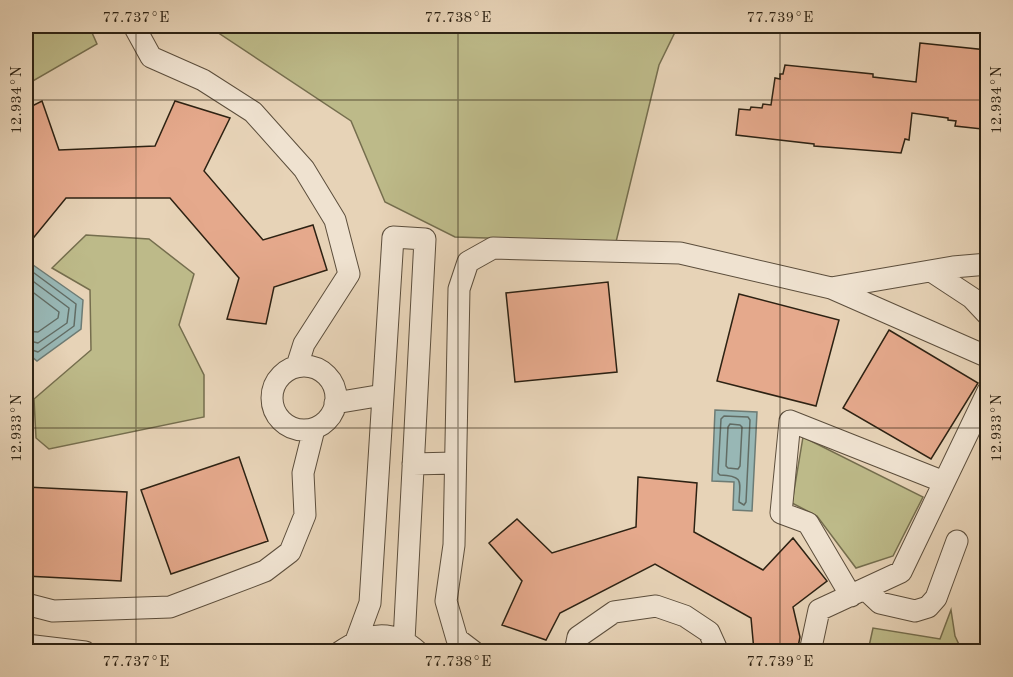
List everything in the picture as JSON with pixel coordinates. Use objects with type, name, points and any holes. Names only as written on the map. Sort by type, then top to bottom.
[{"type":"street","points":[[134,26],[151,57],[203,80],[253,112],[304,169],[335,220],[349,274],[304,344],[297,366]]},
{"type":"street","points":[[393,237],[425,239],[413,464],[411,646],[395,638],[375,636],[348,646],[370,603],[393,237]]},
{"type":"street","points":[[474,651],[457,639],[446,601],[454,545],[459,289],[468,262],[493,248],[680,253],[831,288],[987,357]]},
{"type":"street","points":[[831,288],[987,264]]},
{"type":"street","points":[[931,271],[972,298],[987,315]]},
{"type":"street","points":[[388,318],[421,321]]},
{"type":"street","points":[[297,366],[314,368],[329,378],[336,394],[332,414],[314,429],[293,428],[278,418],[273,410],[271,401],[275,383],[281,375],[297,366]]},
{"type":"street","points":[[810,651],[819,610],[901,572],[987,391]]},
{"type":"street","points":[[335,403],[383,395]]},
{"type":"street","points":[[944,483],[790,421],[781,513],[808,523],[858,592],[880,603],[915,611],[928,607],[936,598],[957,541]]},
{"type":"street","points":[[26,604],[53,611],[170,607],[265,571],[290,552],[305,515],[303,473],[314,429]]},
{"type":"street","points":[[413,464],[454,464]]},
{"type":"street","points":[[575,651],[578,637],[614,612],[656,606],[685,616],[709,632],[718,651]]},
{"type":"street","points":[[26,645],[85,651]]},
{"type":"shaded area","points":[[26,26],[89,26],[97,44],[26,85]]},
{"type":"shaded area","points":[[208,26],[678,26],[659,65],[616,242],[455,237],[385,202],[351,121]]},
{"type":"shaded area","points":[[86,235],[149,239],[194,274],[179,325],[204,375],[204,417],[49,449],[36,438],[34,399],[91,350],[90,290],[52,268]]},
{"type":"shaded area","points":[[803,437],[923,497],[893,556],[856,568],[817,516],[792,503]]},
{"type":"shaded area","points":[[951,610],[955,636],[962,651],[868,651],[873,628],[940,639]]},
{"type":"water","points":[[26,260],[83,300],[81,329],[37,361],[26,352],[29,346],[26,344]]},
{"type":"water","points":[[715,410],[757,412],[752,511],[733,510],[734,482],[712,481]]},
{"type":"building","points":[[920,43],[987,50],[984,78],[987,78],[987,128],[955,126],[956,121],[948,120],[948,118],[912,113],[909,140],[905,139],[901,153],[814,146],[814,144],[736,135],[739,109],[750,110],[751,107],[762,108],[763,104],[771,105],[775,78],[780,79],[785,65],[873,74],[873,77],[916,82]]},
{"type":"building","points":[[42,101],[59,150],[155,146],[175,101],[230,118],[204,171],[263,240],[313,225],[327,270],[274,287],[266,324],[227,319],[239,278],[170,198],[66,198],[26,247],[26,109]]},
{"type":"building","points":[[608,282],[617,372],[515,382],[506,293]]},
{"type":"building","points":[[739,294],[839,320],[816,406],[717,381]]},
{"type":"building","points":[[889,330],[978,383],[931,459],[843,408]]},
{"type":"building","points":[[239,457],[268,541],[171,574],[141,490]]},
{"type":"building","points":[[638,477],[697,483],[694,532],[763,570],[793,538],[827,581],[793,607],[800,637],[798,647],[776,651],[754,651],[751,618],[655,564],[560,613],[546,640],[502,625],[522,581],[489,543],[517,519],[552,553],[636,527]]},
{"type":"building","points":[[26,487],[127,492],[121,581],[26,576]]}]
